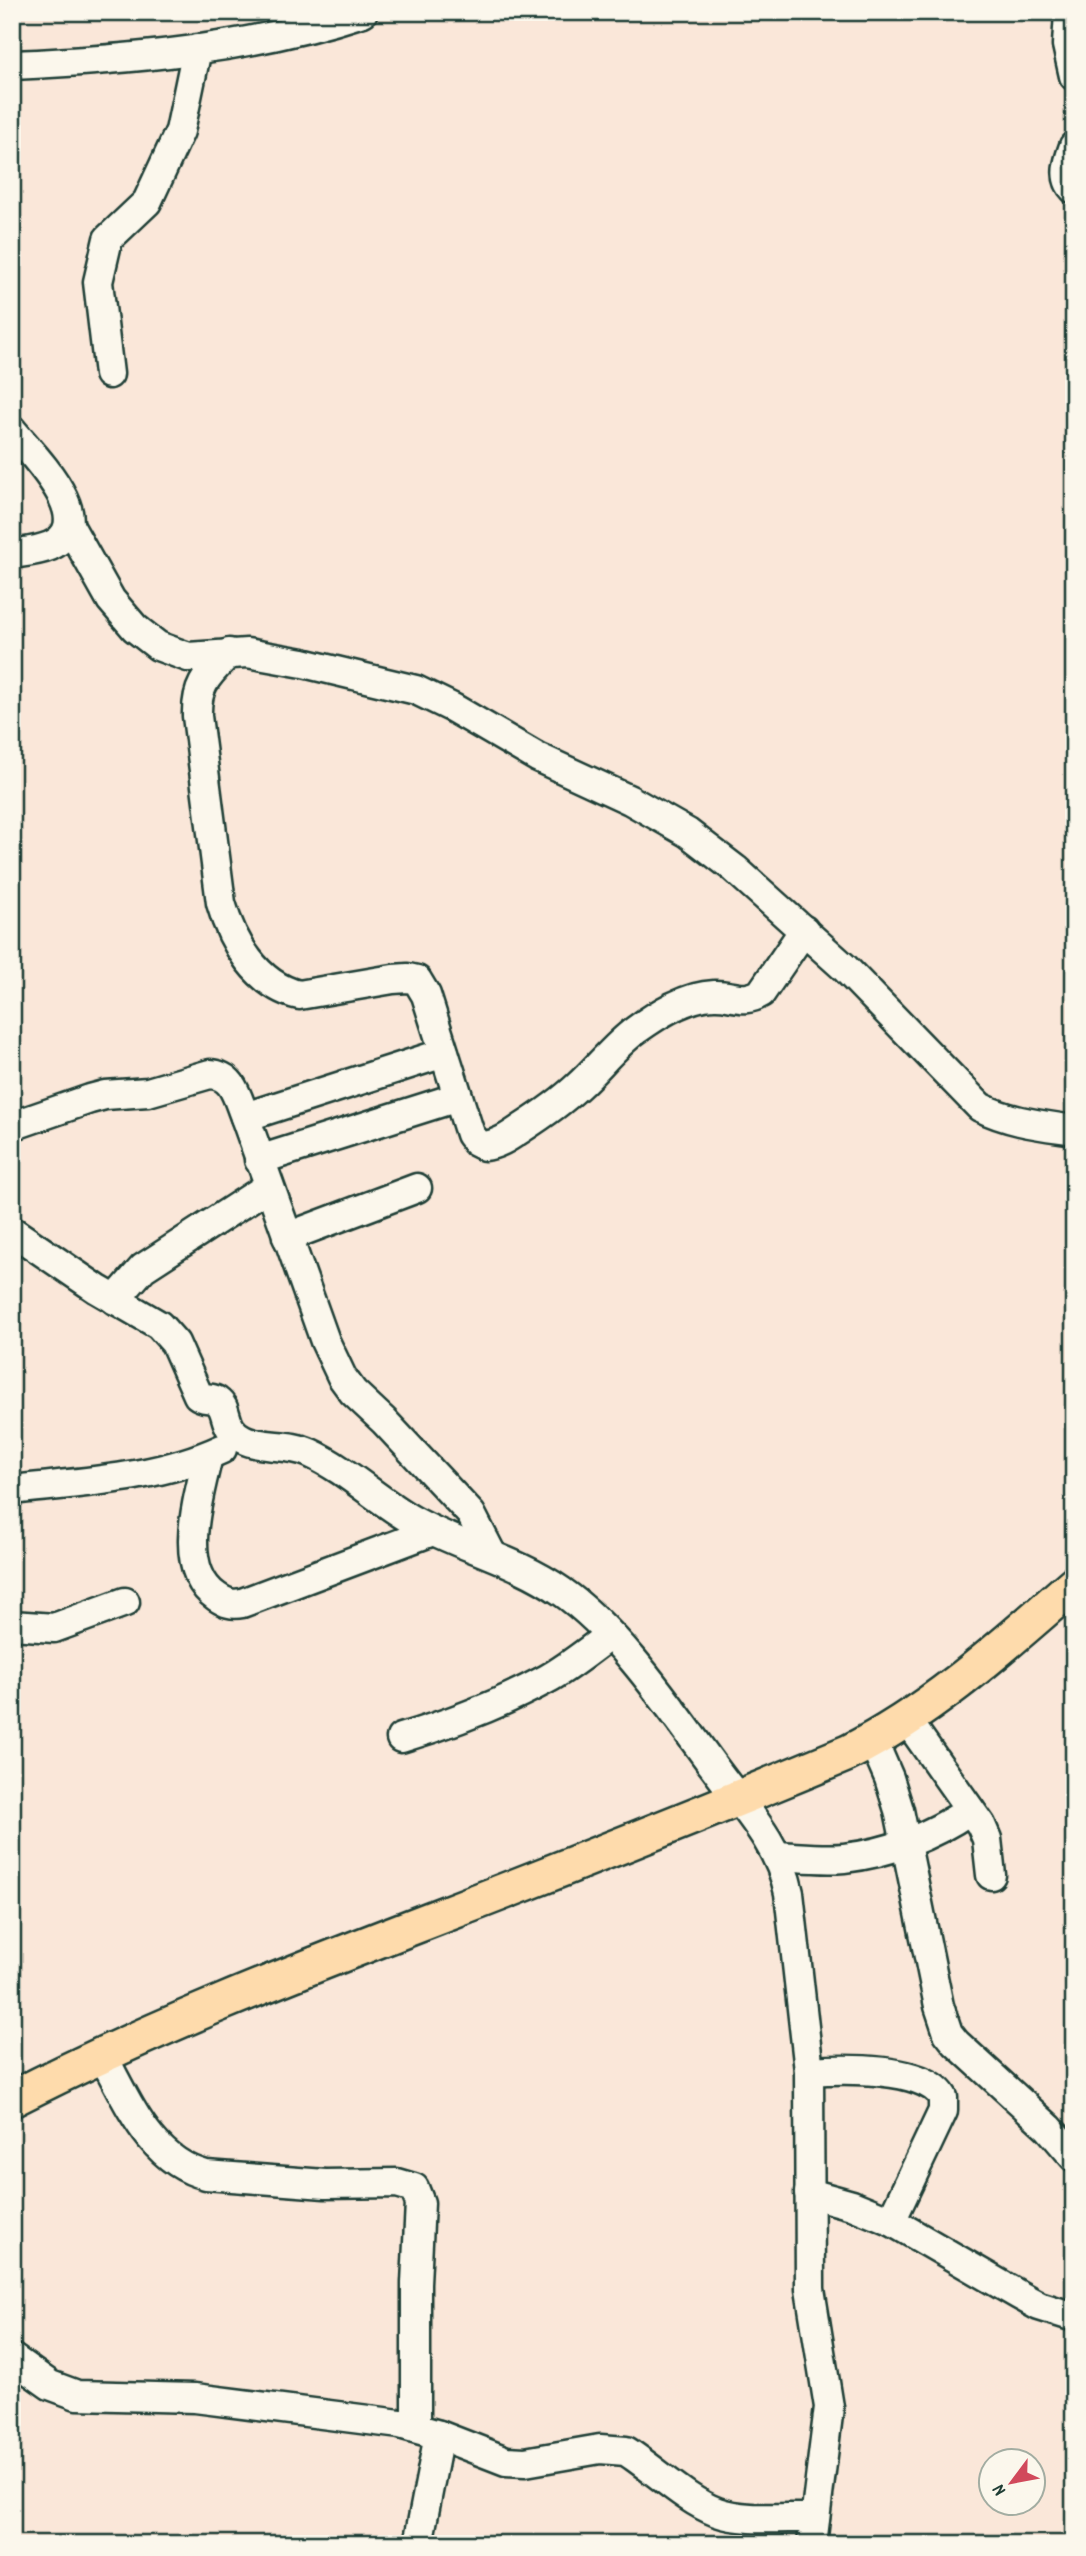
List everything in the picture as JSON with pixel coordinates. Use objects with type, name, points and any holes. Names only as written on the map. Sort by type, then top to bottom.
[{"type":"main road","points":[[12,2099],[102,2055],[349,1950],[737,1798],[873,1741],[952,1688],[1074,1584]]},
{"type":"street","points":[[12,65],[122,60],[197,49],[310,28],[363,12]]},
{"type":"street","points":[[1069,12],[1067,45],[1074,76]]},
{"type":"street","points":[[108,374],[98,282],[108,239],[146,202],[180,131],[197,49]]},
{"type":"street","points":[[1074,146],[1067,176],[1074,189]]},
{"type":"street","points":[[12,430],[62,495],[69,511],[70,527],[111,600],[135,628],[158,646],[188,657],[247,653],[394,684],[432,697],[537,757],[630,800],[688,833],[735,869],[845,968],[980,1107],[1018,1121],[1074,1130]]},
{"type":"street","points":[[12,554],[50,546],[61,539],[70,527]]},
{"type":"street","points":[[229,653],[209,673],[196,697],[221,903],[238,945],[268,980],[286,992],[299,995],[393,979],[417,980],[426,995],[470,1134],[476,1142],[484,1146],[501,1141],[553,1107],[623,1040],[669,1009],[701,997],[715,995],[744,1000],[752,999],[761,993],[804,930]]},
{"type":"street","points":[[245,1117],[444,1053]]},
{"type":"street","points":[[12,1126],[105,1095],[148,1092],[210,1074],[220,1074],[227,1079],[245,1117],[325,1340],[342,1377],[353,1392],[384,1420],[471,1514],[492,1555]]},
{"type":"street","points":[[115,1300],[143,1268],[264,1173],[458,1097]]},
{"type":"street","points":[[287,1237],[417,1188]]},
{"type":"street","points":[[12,1231],[115,1300],[149,1318],[169,1334],[198,1395],[216,1399],[229,1428],[244,1439],[308,1452],[410,1519],[519,1566],[562,1592],[610,1635],[666,1702],[778,1856],[789,1893],[809,2071],[810,2289],[830,2407],[813,2531],[718,2512],[702,2505],[633,2456],[614,2449],[525,2462],[506,2461],[427,2431],[195,2398],[77,2395],[50,2385],[12,2358]]},
{"type":"street","points":[[12,1490],[155,1471],[208,1456],[244,1439]]},
{"type":"street","points":[[208,1456],[196,1514],[193,1551],[195,1565],[204,1584],[214,1595],[234,1605],[433,1531]]},
{"type":"street","points":[[12,1625],[54,1628],[125,1602]]},
{"type":"street","points":[[401,1738],[447,1724],[528,1688],[561,1671],[610,1635]]},
{"type":"street","points":[[907,1720],[987,1839],[991,1875]]},
{"type":"street","points":[[873,1741],[894,1793],[939,2006],[948,2033],[956,2043],[1069,2139]]},
{"type":"street","points":[[778,1856],[844,1858],[906,1843],[937,1831],[970,1810]]},
{"type":"street","points":[[102,2055],[152,2140],[164,2153],[192,2171],[206,2175],[325,2184],[397,2183],[414,2188],[420,2203],[416,2283],[427,2431],[418,2544]]},
{"type":"street","points":[[809,2071],[852,2069],[879,2072],[933,2085],[943,2097],[943,2111],[891,2221]]},
{"type":"street","points":[[809,2193],[852,2205],[891,2221],[1018,2295],[1039,2306],[1074,2317]]}]
